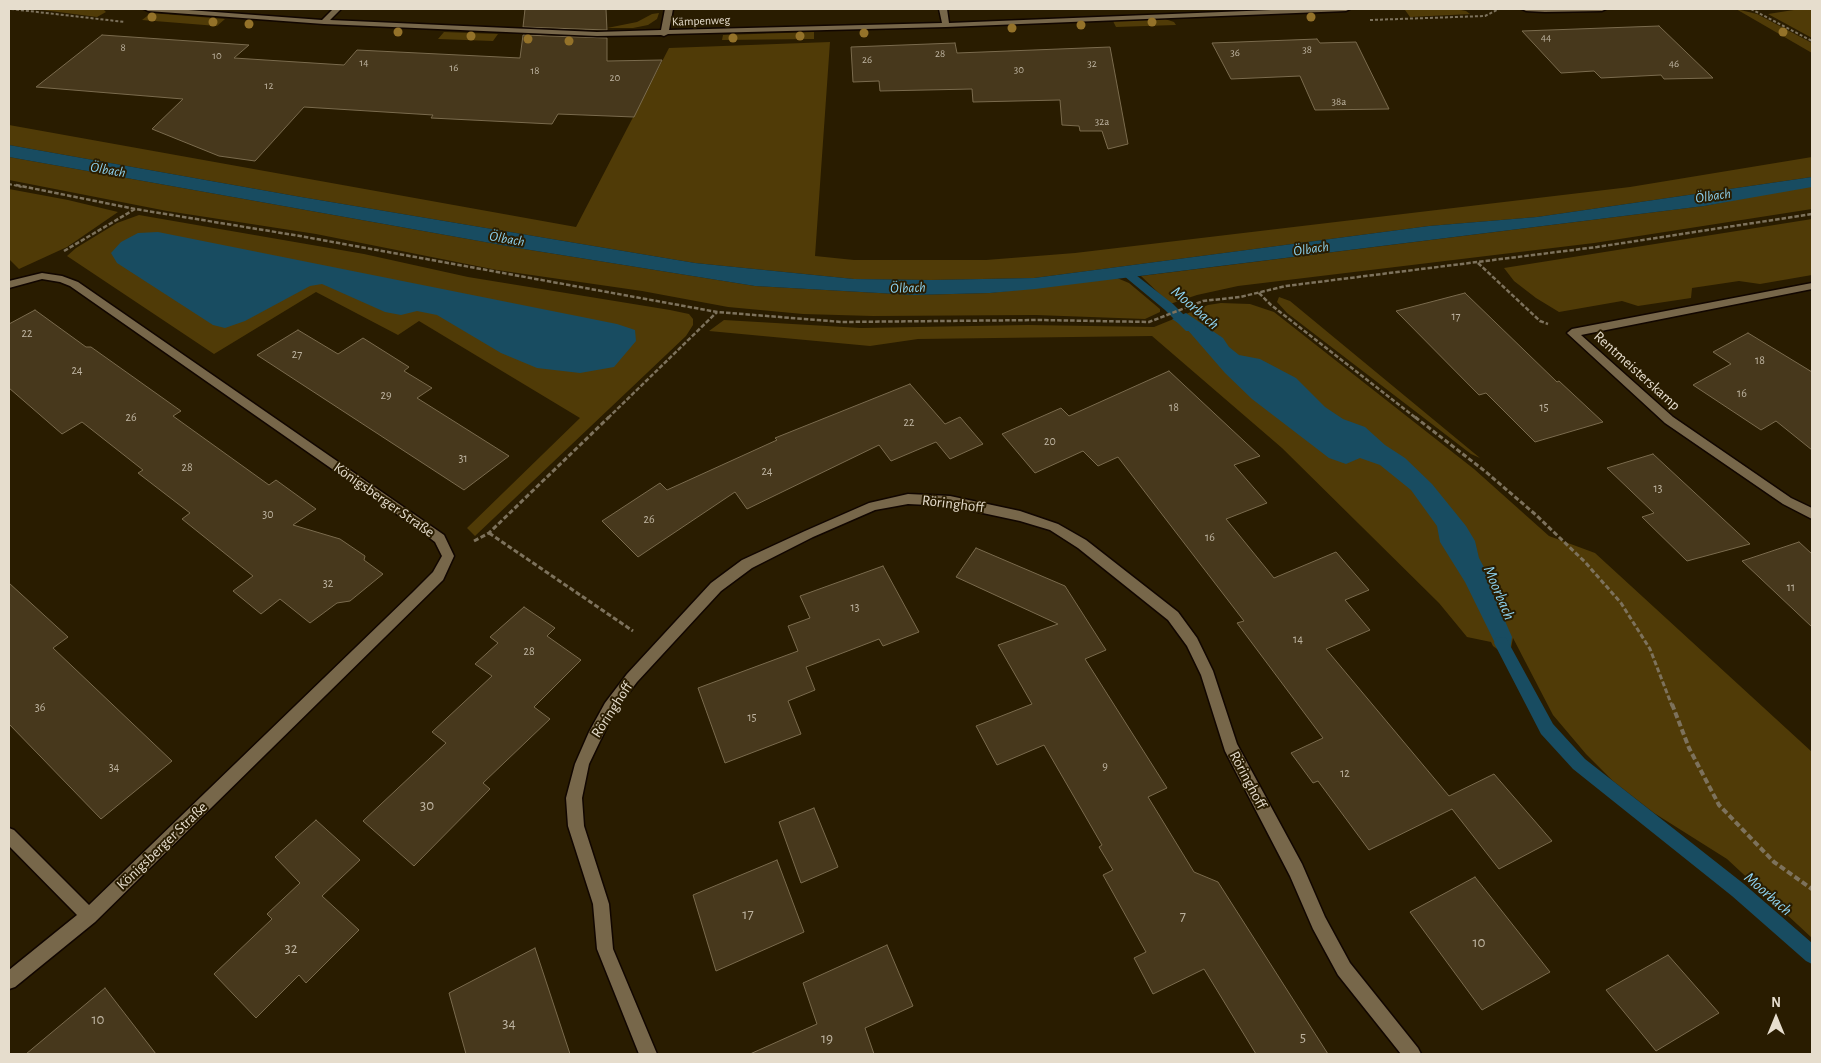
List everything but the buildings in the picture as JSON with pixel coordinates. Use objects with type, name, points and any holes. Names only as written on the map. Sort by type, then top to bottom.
[{"type":"street","name":"Kämpenweg","points":[[148,9],[324,22],[597,34],[664,34],[946,25],[1226,11],[1346,9]]},
{"type":"street","points":[[324,22],[337,9]]},
{"type":"street","points":[[664,34],[669,9]]},
{"type":"street","points":[[943,9],[946,25]]},
{"type":"street","points":[[1526,9],[1602,9]]},
{"type":"street","name":"Königsberger Straße","points":[[9,285],[21,280],[42,276],[62,278],[74,284],[440,539],[448,556],[438,576],[418,597],[89,916],[9,982]]},
{"type":"street","name":"Rentmeisterskamp","points":[[1572,333],[1812,286]]},
{"type":"street","name":"Rentmeisterskamp","points":[[1572,333],[1669,420],[1787,501],[1812,514]]},
{"type":"street","name":"Röringhoff","points":[[648,1054],[605,949],[601,904],[576,826],[574,798],[582,764],[610,707],[660,646],[716,587],[747,564],[873,506],[908,500],[950,501],[1020,516],[1054,527],[1082,544],[1173,616],[1192,642],[1208,675],[1230,746],[1296,870],[1319,923],[1344,969],[1412,1054]]},
{"type":"street","points":[[9,835],[89,916]]},
{"type":"path","points":[[1751,9],[1812,41]]},
{"type":"path","points":[[9,184],[135,209],[300,236],[717,312],[842,322],[1149,322],[1203,301],[1259,293],[1286,286],[1597,248],[1812,214]]},
{"type":"path","points":[[42,276],[66,250],[135,209]]},
{"type":"path","points":[[1478,262],[1540,321],[1572,333]]},
{"type":"path","points":[[1259,293],[1271,306],[1486,472],[1536,515],[1585,562],[1621,603],[1650,649],[1689,748],[1719,805],[1774,862],[1812,889]]},
{"type":"path","points":[[448,556],[489,533],[717,312]]},
{"type":"path","points":[[489,533],[621,624],[660,646]]},
{"type":"shaded area","points":[[35,9],[103,9],[106,12],[97,17]]},
{"type":"shaded area","points":[[1456,9],[1470,14],[1410,17],[1405,10]]},
{"type":"shaded area","points":[[1736,9],[1757,14],[1812,43],[1812,53]]},
{"type":"shaded area","points":[[1812,9],[1812,38],[1768,14]]},
{"type":"shaded area","points":[[151,13],[225,19],[217,26],[142,20]]},
{"type":"shaded area","points":[[659,13],[657,19],[648,25],[633,28],[607,28],[637,22],[652,14]]},
{"type":"shaded area","points":[[1165,19],[1174,22],[1176,25],[1116,27],[1113,21]]},
{"type":"shaded area","points":[[444,32],[498,34],[493,41],[438,39]]},
{"type":"shaded area","points":[[814,32],[814,39],[722,40],[723,35]]},
{"type":"shaded area","points":[[830,42],[815,256],[854,260],[986,260],[1075,253],[1630,187],[1812,157],[1812,177],[1537,217],[1429,226],[1034,278],[854,279],[695,263],[301,197],[9,145],[9,125],[576,227],[669,48]]},
{"type":"shaded area","points":[[9,157],[524,249],[755,286],[914,295],[990,293],[1117,278],[1129,283],[1160,309],[1160,312],[1145,319],[1036,315],[873,316],[803,314],[728,307],[642,291],[497,270],[316,234],[167,211],[9,180]]},
{"type":"shaded area","points":[[1812,185],[1812,209],[1594,243],[1238,286],[1197,295],[1170,304],[1141,276],[1704,206]]},
{"type":"shaded area","points":[[9,189],[118,212],[67,247],[19,269],[9,259]]},
{"type":"shaded area","points":[[139,215],[364,254],[468,277],[670,310],[689,314],[693,319],[693,325],[686,336],[475,536],[467,528],[580,418],[419,321],[398,335],[316,292],[214,354],[67,256],[76,248],[117,223]]},
{"type":"shaded area","points":[[1812,219],[1812,275],[1760,284],[1739,281],[1692,288],[1691,298],[1638,306],[1622,301],[1559,312],[1536,298],[1514,281],[1504,268]]},
{"type":"shaded area","points":[[1279,297],[1290,301],[1480,458],[1471,454],[1287,313],[1277,302]]},
{"type":"shaded area","points":[[1221,303],[1250,304],[1274,312],[1474,469],[1549,536],[1595,553],[1812,752],[1812,938],[1727,859],[1654,813],[1613,781],[1586,754],[1553,715],[1513,638],[1509,658],[1493,646],[1491,642],[1467,637],[1439,603],[1282,448],[1152,336],[918,339],[870,346],[709,331],[724,320],[861,328],[1028,325],[1154,327],[1208,305]]},
{"type":"water","name":"Ölbach","points":[[9,145],[301,197],[695,263],[854,279],[1034,278],[1429,226],[1537,217],[1812,177],[1812,187],[1704,206],[1035,289],[990,293],[914,295],[755,286],[524,249],[9,157]]},
{"type":"water","points":[[158,232],[617,324],[635,330],[636,341],[614,367],[580,373],[537,368],[501,353],[437,315],[417,311],[401,315],[385,312],[322,284],[310,286],[245,321],[225,328],[213,325],[117,263],[111,253],[121,242],[138,233]]},
{"type":"water","points":[[1186,313],[1223,338],[1229,347],[1239,355],[1260,359],[1296,378],[1325,407],[1343,419],[1365,427],[1385,445],[1405,458],[1432,484],[1466,526],[1475,541],[1479,558],[1499,595],[1498,605],[1512,637],[1509,658],[1501,653],[1495,643],[1465,582],[1440,542],[1437,526],[1411,490],[1380,465],[1360,458],[1346,464],[1329,458],[1252,399],[1225,373],[1186,328],[1172,319]]},
{"type":"waterway","name":"Moorbach","points":[[1128,274],[1169,307],[1190,328]]},
{"type":"waterway","name":"Moorbach","points":[[1501,643],[1547,729],[1579,764],[1738,890],[1812,955]]}]
